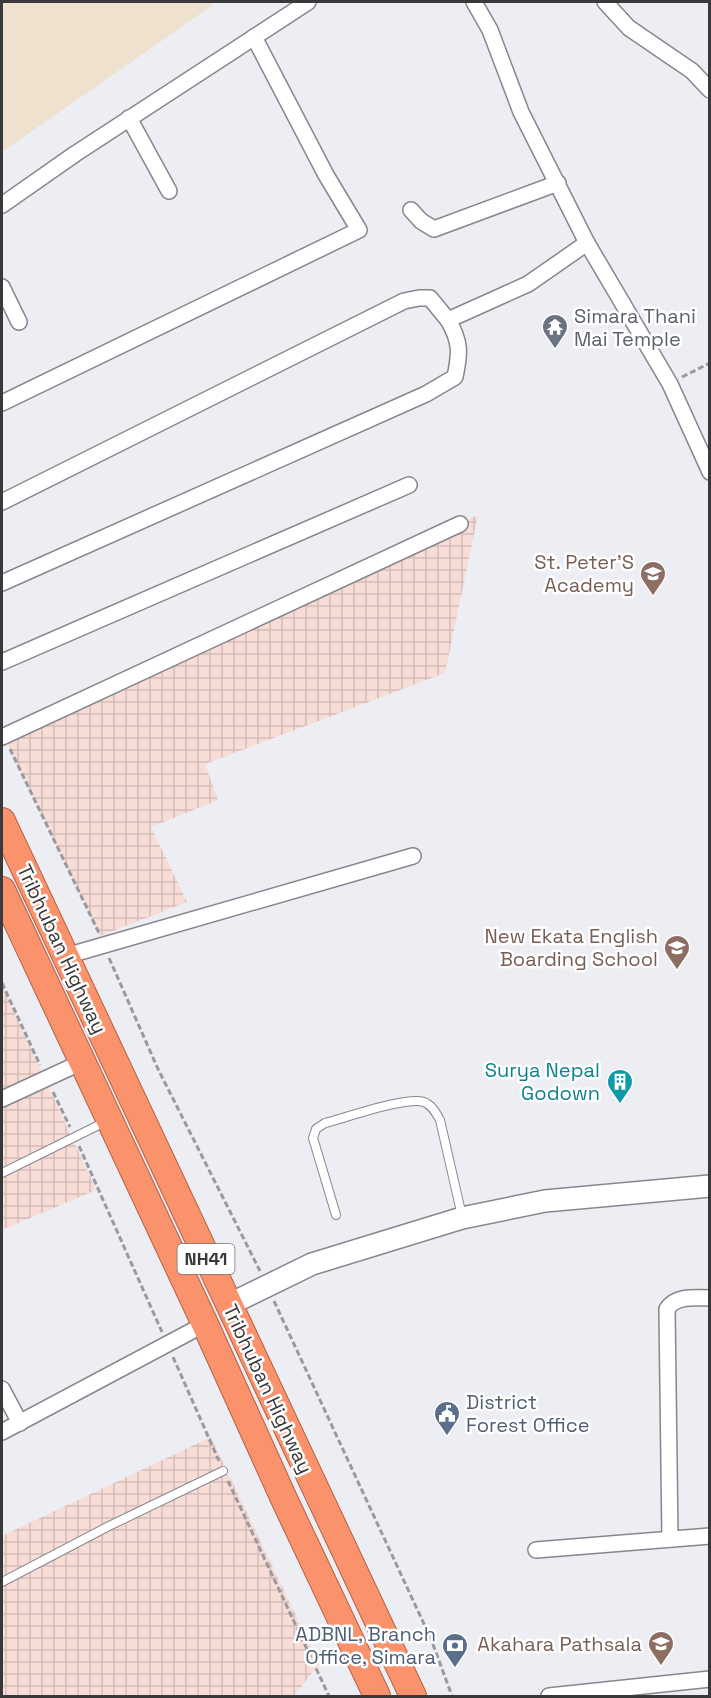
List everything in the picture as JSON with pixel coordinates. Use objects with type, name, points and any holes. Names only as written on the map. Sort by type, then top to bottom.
[{"type":"highway","name":"Tribhuban Highway","points":[[2,821],[412,1696]]},
{"type":"highway","name":"Tribhuban Highway","points":[[2,891],[377,1696]]},
{"type":"main road","points":[[228,1305],[312,1264],[462,1218],[545,1201],[710,1186]]},
{"type":"street","points":[[2,205],[129,118],[308,2]]},
{"type":"street","points":[[474,2],[490,30],[521,112],[587,243],[670,384],[710,472]]},
{"type":"street","points":[[605,2],[630,28],[692,71],[710,90]]},
{"type":"street","points":[[2,403],[359,230],[326,175],[254,37]]},
{"type":"street","points":[[129,118],[169,191]]},
{"type":"street","points":[[411,210],[421,221],[434,229],[558,183]]},
{"type":"street","points":[[448,320],[528,284],[587,243]]},
{"type":"street","points":[[2,287],[19,322]]},
{"type":"street","points":[[2,502],[404,301],[430,298],[457,335],[459,356],[455,377],[426,394],[2,583]]},
{"type":"street","points":[[2,662],[409,485]]},
{"type":"street","points":[[3,736],[460,524]]},
{"type":"street","points":[[66,956],[413,856]]},
{"type":"street","points":[[2,1099],[82,1062]]},
{"type":"street","points":[[670,1539],[667,1309],[671,1302],[679,1299],[710,1298]]},
{"type":"street","points":[[2,1432],[205,1324]]},
{"type":"street","points":[[2,1389],[20,1423]]},
{"type":"street","points":[[536,1550],[710,1536]]},
{"type":"street","points":[[549,1696],[651,1691],[710,1679]]},
{"type":"lane","points":[[336,1215],[313,1138],[316,1129],[326,1123],[401,1103],[424,1102],[433,1109],[440,1120],[462,1218]]},
{"type":"lane","points":[[2,1173],[109,1120]]},
{"type":"lane","points":[[2,1582],[109,1526],[223,1471]]},
{"type":"path","points":[[670,384],[710,363]]},
{"type":"path","points":[[3,736],[104,946],[158,1069],[268,1286],[431,1639],[452,1696]]},
{"type":"shaded area","points":[[2,2],[211,2],[213,5],[2,152]]},
{"type":"shaded area","points":[[478,515],[445,673],[205,764],[218,800],[151,827],[187,902],[100,936],[4,736]]},
{"type":"shaded area","points":[[2,986],[96,1190],[2,1230]]},
{"type":"shaded area","points":[[211,1437],[319,1664],[294,1696],[2,1696],[2,1536]]},
{"type":"place","name":"Simara Thani Mai Temple","points":[[555,350]]},
{"type":"place","name":"St. Peter'S Academy","points":[[653,597]]},
{"type":"place","name":"New Ekata English Boarding School","points":[[677,971]]},
{"type":"place","name":"Surya Nepal Godown","points":[[620,1105]]},
{"type":"place","name":"District Forest Office","points":[[447,1437]]},
{"type":"place","name":"Akahara Pathsala","points":[[661,1667]]},
{"type":"place","name":"ADBNL, Branch Office, Simara","points":[[455,1669]]}]
